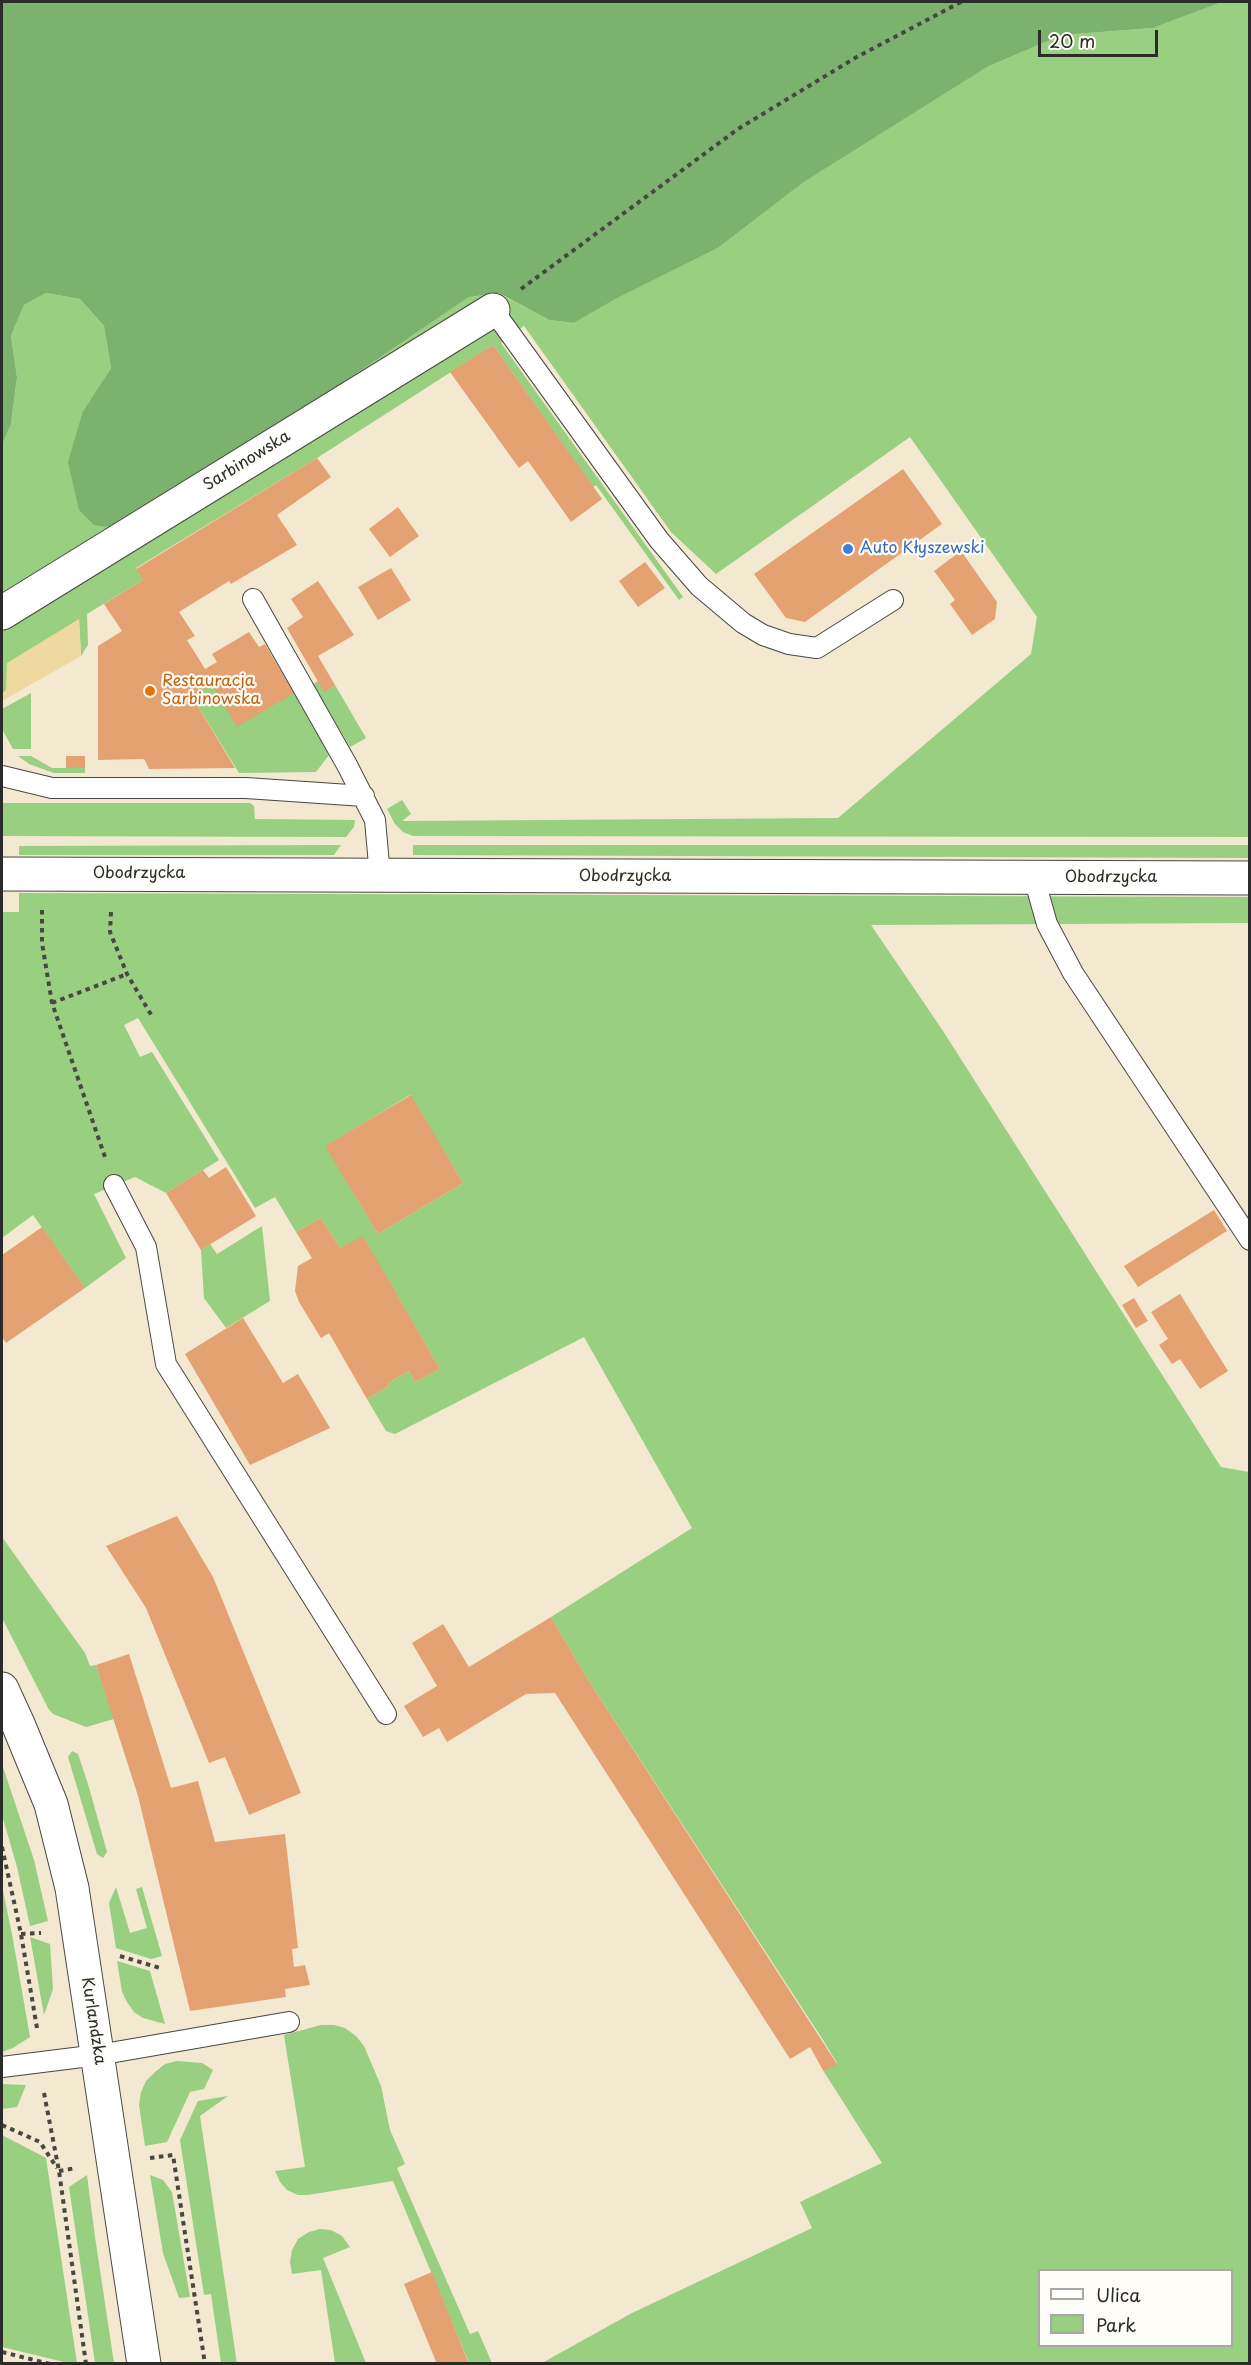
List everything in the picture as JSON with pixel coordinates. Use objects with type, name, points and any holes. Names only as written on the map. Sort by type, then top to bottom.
[{"type":"street","name":"Sarbinowska","points":[[2,613],[493,310]]},
{"type":"street","name":"Obodrzycka","points":[[2,874],[1250,878]]},
{"type":"street","name":"Kurlandzka","points":[[2,1689],[51,1804],[72,1888],[144,2364]]},
{"type":"lane","points":[[493,310],[659,540],[699,586],[743,623],[763,635],[789,644],[817,648],[893,600]]},
{"type":"lane","points":[[253,599],[364,796],[375,820],[380,876]]},
{"type":"lane","points":[[2,776],[52,788],[246,788],[364,796]]},
{"type":"lane","points":[[1034,878],[1047,924],[1073,973],[1250,1240]]},
{"type":"lane","points":[[114,1185],[146,1247],[166,1364],[386,1714]]},
{"type":"lane","points":[[2,2067],[98,2055],[289,2022]]},
{"type":"path","points":[[493,310],[738,129],[855,58],[961,2]]},
{"type":"path","points":[[43,874],[42,943],[52,1003],[114,1185]]},
{"type":"path","points":[[112,874],[110,932],[127,974],[153,1018]]},
{"type":"path","points":[[52,1003],[127,974]]},
{"type":"path","points":[[2,1847],[38,2028]]},
{"type":"path","points":[[21,1934],[49,1932]]},
{"type":"path","points":[[116,1954],[160,1968]]},
{"type":"path","points":[[44,2093],[59,2171],[86,2364]]},
{"type":"path","points":[[2,2125],[40,2142],[59,2171]]},
{"type":"path","points":[[147,2159],[173,2156],[206,2364]]},
{"type":"path","points":[[59,2171],[86,2167]]},
{"type":"path","points":[[2,2352],[50,2364]]},
{"type":"green space","points":[[2,2],[1222,2],[1153,28],[1062,35],[989,66],[804,182],[718,248],[615,299],[574,323],[549,320],[499,293],[469,297],[313,403],[117,528],[94,525],[79,510],[68,462],[83,411],[111,368],[104,326],[80,299],[46,293],[24,305],[11,336],[17,377],[11,424],[2,445]]},
{"type":"green space","points":[[1222,2],[1249,2],[1249,837],[413,836],[403,832],[395,824],[387,809],[402,800],[411,814],[402,821],[838,818],[1031,654],[1037,617],[910,437],[716,574],[671,532],[524,326],[501,343],[683,597],[679,600],[596,485],[593,487],[493,345],[317,458],[136,568],[143,580],[87,614],[88,645],[81,656],[79,619],[2,694],[2,445],[11,424],[17,377],[11,336],[24,305],[46,293],[80,299],[104,326],[111,368],[83,411],[313,403],[469,297],[498,293],[549,320],[574,323],[614,299],[718,248],[804,182],[989,66],[1062,35],[1153,28]]},
{"type":"green space","points":[[318,681],[324,691],[335,685],[366,738],[350,747],[313,684]]},
{"type":"green space","points":[[212,685],[294,693],[329,755],[316,772],[239,773],[192,697]]},
{"type":"green space","points":[[31,693],[31,749],[13,749],[2,729],[2,709]]},
{"type":"green space","points":[[18,756],[31,756],[52,768],[85,768],[85,773],[54,773],[29,764]]},
{"type":"green space","points":[[2,803],[250,803],[254,806],[255,819],[355,820],[354,827],[346,837],[2,836]]},
{"type":"green space","points":[[341,845],[334,855],[19,855],[19,846]]},
{"type":"green space","points":[[413,845],[1249,845],[1250,858],[413,855]]},
{"type":"green space","points":[[19,893],[1249,897],[1249,923],[871,925],[943,1031],[1221,1467],[1249,1472],[1249,2363],[542,2363],[632,2313],[812,2228],[800,2202],[882,2163],[824,2072],[837,2063],[585,1675],[551,1617],[692,1528],[584,1337],[395,1434],[386,1431],[367,1399],[409,1371],[415,1382],[440,1369],[363,1237],[340,1248],[321,1218],[296,1232],[275,1197],[255,1208],[138,1018],[124,1025],[140,1057],[152,1052],[219,1160],[166,1193],[135,1177],[94,1194],[126,1258],[85,1288],[33,1215],[2,1238],[2,912],[19,912]],"holes":[[[410,1095],[463,1183],[378,1234],[326,1146]]]},
{"type":"green space","points":[[262,1226],[270,1301],[226,1328],[204,1298],[201,1250],[210,1244],[217,1254]]},
{"type":"green space","points":[[2,1537],[85,1653],[90,1666],[96,1665],[114,1719],[86,1727],[53,1714],[48,1708],[2,1618]]},
{"type":"green space","points":[[72,1751],[78,1754],[88,1784],[107,1852],[103,1858],[97,1854],[68,1757]]},
{"type":"green space","points":[[2,1764],[34,1860],[48,1921],[30,1926],[17,1867],[2,1815]]},
{"type":"green space","points":[[2,1886],[30,2037],[2,2052]]},
{"type":"green space","points":[[116,1887],[130,1933],[147,1928],[136,1889],[142,1887],[162,1956],[151,1959],[116,1948],[109,1903]]},
{"type":"green space","points":[[30,1937],[50,1944],[53,1989],[44,2015]]},
{"type":"green space","points":[[117,1961],[150,1971],[165,2024],[143,2018],[134,2012],[122,1992]]},
{"type":"green space","points":[[321,2025],[345,2028],[364,2046],[381,2086],[390,2130],[405,2164],[397,2168],[470,2334],[478,2331],[492,2363],[469,2363],[393,2181],[308,2195],[298,2195],[287,2190],[280,2182],[275,2171],[305,2167],[284,2035]]},
{"type":"green space","points":[[177,2061],[202,2063],[213,2070],[204,2089],[190,2092],[167,2142],[145,2146],[139,2105],[141,2092],[146,2081],[155,2072],[165,2064]]},
{"type":"green space","points":[[2,2084],[26,2085],[17,2107],[2,2109]]},
{"type":"green space","points":[[228,2096],[200,2116],[237,2364],[221,2363],[211,2294],[204,2295],[180,2140],[198,2101]]},
{"type":"green space","points":[[2,2135],[46,2158],[77,2363],[68,2363],[2,2347]]},
{"type":"green space","points":[[87,2175],[114,2363],[95,2363],[69,2187]]},
{"type":"green space","points":[[150,2175],[163,2180],[172,2192],[190,2297],[179,2298],[163,2253]]},
{"type":"green space","points":[[320,2229],[331,2230],[342,2236],[350,2247],[323,2258],[366,2363],[335,2363],[321,2270],[292,2274],[290,2262],[292,2250],[298,2239],[309,2232]]},
{"type":"sand","points":[[79,619],[81,656],[2,701],[2,694],[6,691],[7,663]]},
{"type":"building","points":[[493,345],[602,499],[571,522],[528,461],[519,468],[450,372]]},
{"type":"building","points":[[317,458],[331,477],[277,515],[297,545],[231,584],[229,581],[179,612],[195,636],[187,640],[205,669],[217,662],[212,654],[249,632],[259,647],[265,644],[294,693],[237,727],[212,685],[192,697],[235,768],[149,769],[144,759],[98,760],[98,646],[122,631],[104,604],[143,580],[136,569]]},
{"type":"building","name":"Auto Kłyszewski","points":[[903,469],[942,524],[805,622],[786,618],[754,574]]},
{"type":"building","points":[[398,507],[419,536],[390,557],[369,529]]},
{"type":"building","points":[[961,551],[997,602],[995,619],[972,635],[950,604],[955,600],[934,571]]},
{"type":"building","points":[[645,562],[665,588],[638,607],[619,581]]},
{"type":"building","points":[[391,568],[411,600],[378,620],[358,587]]},
{"type":"building","points":[[318,581],[354,635],[318,656],[335,685],[324,692],[287,628],[303,617],[291,599]]},
{"type":"building","points":[[66,756],[85,756],[85,768],[66,768]]},
{"type":"building","points":[[411,1095],[463,1183],[378,1234],[325,1146]]},
{"type":"building","points":[[226,1167],[256,1216],[201,1250],[166,1193],[203,1170],[209,1178]]},
{"type":"building","points":[[1214,1210],[1227,1231],[1138,1287],[1124,1266]]},
{"type":"building","points":[[321,1218],[340,1248],[363,1236],[440,1369],[415,1382],[409,1371],[367,1399],[329,1333],[321,1338],[299,1302],[295,1291],[298,1266],[312,1258],[296,1232]]},
{"type":"building","points":[[42,1227],[85,1288],[6,1343],[2,1337],[2,1255]]},
{"type":"building","points":[[1180,1294],[1228,1371],[1200,1389],[1180,1359],[1172,1364],[1159,1345],[1168,1339],[1151,1312]]},
{"type":"building","points":[[1134,1298],[1148,1321],[1136,1328],[1122,1305]]},
{"type":"building","points":[[243,1318],[283,1383],[298,1374],[330,1428],[250,1465],[185,1354]]},
{"type":"building","points":[[177,1516],[213,1577],[301,1793],[249,1815],[225,1757],[209,1763],[146,1608],[106,1546]]},
{"type":"building","points":[[551,1617],[585,1675],[837,2064],[824,2072],[810,2047],[790,2059],[555,1693],[526,1694],[447,1742],[439,1728],[423,1737],[404,1706],[437,1686],[412,1643],[443,1624],[469,1667]]},
{"type":"building","points":[[129,1654],[171,1788],[198,1781],[215,1842],[285,1834],[298,1948],[292,1949],[294,1967],[305,1965],[310,1985],[285,1989],[286,1997],[190,2011],[138,1796],[96,1665]]},
{"type":"building","points":[[432,2272],[469,2364],[437,2364],[404,2284]]},
{"type":"place","name":"Auto Kłyszewski","points":[[848,549]]},
{"type":"place","name":"Restauracja Sarbinowska","points":[[150,691]]}]
